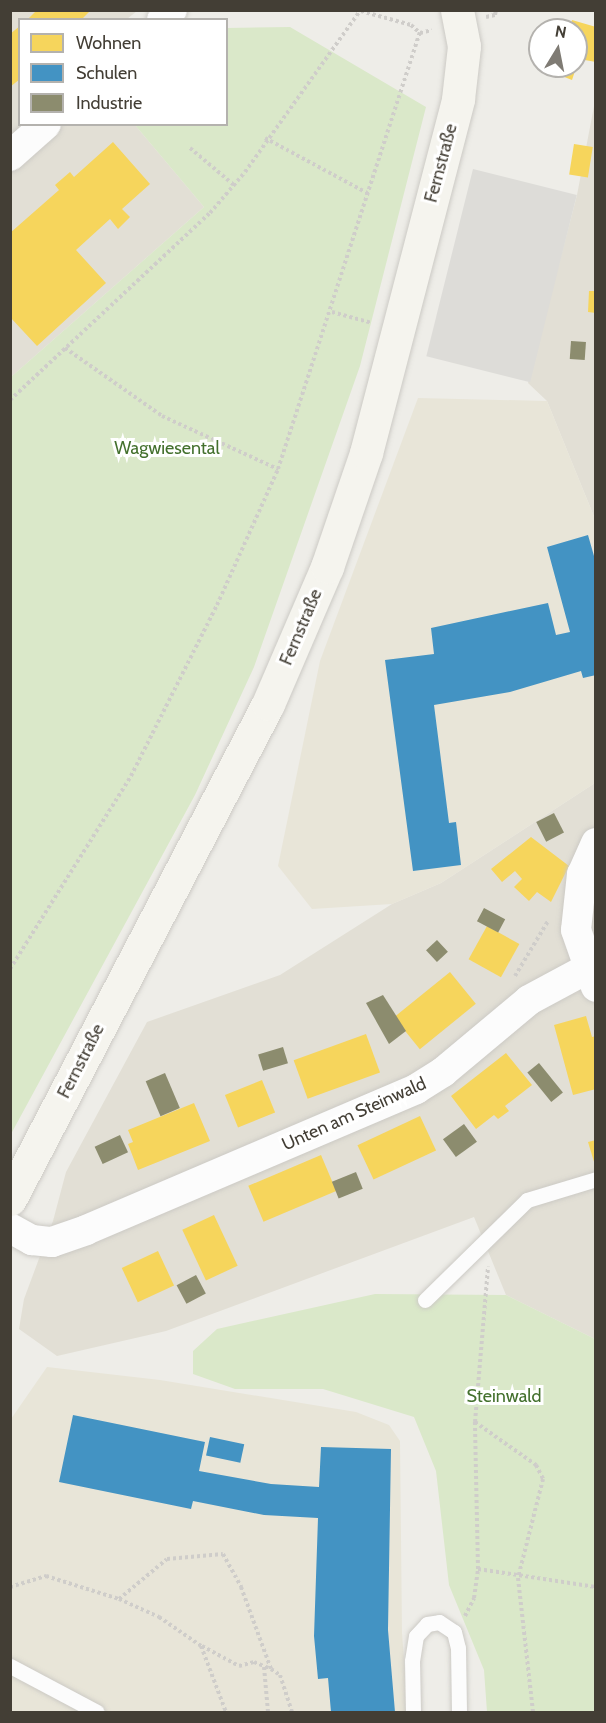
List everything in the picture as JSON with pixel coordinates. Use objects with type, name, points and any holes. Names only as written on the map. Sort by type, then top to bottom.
[{"type":"main road","name":"Fernstraße","points":[[10,1199],[268,704],[327,567],[366,453],[458,99],[464,46],[457,10]]},
{"type":"street","points":[[10,156],[44,126]]},
{"type":"street","name":"Unten am Steinwald","points":[[10,1228],[32,1240],[52,1242],[87,1230],[416,1089],[443,1072],[529,1000],[593,973],[576,930],[577,901],[582,874],[596,843]]},
{"type":"lane","points":[[425,1300],[527,1200],[596,1179]]},
{"type":"lane","points":[[413,1713],[412,1661],[416,1636],[427,1624],[439,1623],[454,1632],[459,1713]]},
{"type":"lane","points":[[10,1666],[97,1713]]},
{"type":"path","points":[[10,400],[210,213],[234,185],[265,138],[356,21],[360,10]]},
{"type":"path","points":[[10,969],[131,776],[217,605],[278,469],[332,312],[420,33]]},
{"type":"path","points":[[265,138],[368,193]]},
{"type":"path","points":[[190,148],[234,185]]},
{"type":"path","points":[[332,312],[397,331]]},
{"type":"path","points":[[65,348],[162,416],[278,469]]},
{"type":"path","points":[[513,980],[553,914]]},
{"type":"path","points":[[454,1632],[474,1598],[478,1569],[475,1422],[492,1233]]},
{"type":"path","points":[[475,1422],[536,1465],[543,1479],[518,1578],[533,1713]]},
{"type":"path","points":[[119,1599],[167,1559],[223,1554],[241,1587],[271,1669]]},
{"type":"path","points":[[478,1569],[518,1578],[596,1587]]},
{"type":"path","points":[[10,1587],[46,1576],[119,1599],[159,1617],[201,1646],[239,1666],[254,1662],[271,1669],[280,1676],[292,1713]]},
{"type":"path","points":[[201,1646],[226,1713]]},
{"type":"path","points":[[264,1666],[268,1713]]},
{"type":"shaded area","points":[[11,11],[137,11],[128,18],[18,18],[18,126],[136,126],[204,207],[11,377]]},
{"type":"shaded area","points":[[595,101],[595,519],[547,401],[528,383],[577,195]]},
{"type":"shaded area","points":[[473,169],[577,195],[530,382],[426,356]]},
{"type":"shaded area","points":[[418,398],[547,401],[595,519],[595,783],[441,883],[392,904],[312,909],[278,866],[320,661]]},
{"type":"shaded area","points":[[595,783],[595,1339],[506,1295],[474,1217],[166,1331],[57,1356],[19,1329],[24,1299],[53,1221],[66,1172],[147,1022],[280,975],[392,904],[441,883]]},
{"type":"shaded area","points":[[47,1367],[160,1380],[356,1412],[389,1425],[400,1441],[402,1633],[408,1712],[11,1712],[11,1419]]},
{"type":"green space","name":"Wagwiesental","points":[[290,27],[426,107],[360,366],[254,667],[195,795],[11,1134],[11,377],[204,207],[136,126],[228,126],[228,28]]},
{"type":"green space","name":"Steinwald","points":[[375,1294],[506,1295],[595,1339],[595,1712],[487,1712],[484,1670],[449,1585],[436,1471],[414,1417],[323,1389],[235,1389],[193,1374],[193,1351],[217,1329]]},
{"type":"building: Wohnen","points":[[37,10],[91,10],[83,18],[29,18]]},
{"type":"building: Wohnen","points":[[588,25],[596,27],[596,62],[588,61]]},
{"type":"building: Wohnen","points":[[18,28],[18,81],[10,87],[10,34]]},
{"type":"building: Wohnen","points":[[113,142],[150,184],[122,209],[130,217],[118,229],[110,219],[76,250],[106,283],[37,346],[10,317],[10,233],[59,190],[55,185],[70,172],[74,177]]},
{"type":"building: Wohnen","points":[[574,144],[593,147],[588,178],[569,175]]},
{"type":"building: Wohnen","points":[[589,291],[596,291],[596,313],[588,312]]},
{"type":"building: Wohnen","points":[[531,837],[569,866],[551,902],[537,892],[529,901],[514,887],[522,879],[515,871],[502,882],[491,869]]},
{"type":"building: Wohnen","points":[[487,926],[519,944],[501,977],[469,959]]},
{"type":"building: Wohnen","points":[[450,972],[476,1004],[420,1049],[394,1017]]},
{"type":"building: Wohnen","points":[[586,1016],[592,1037],[596,1036],[596,1089],[573,1095],[554,1025]]},
{"type":"building: Wohnen","points":[[366,1034],[380,1073],[308,1099],[294,1060]]},
{"type":"building: Wohnen","points":[[506,1053],[532,1085],[505,1106],[509,1111],[498,1119],[494,1115],[476,1129],[451,1096]]},
{"type":"building: Wohnen","points":[[262,1080],[275,1112],[238,1127],[225,1095]]},
{"type":"building: Wohnen","points":[[194,1103],[210,1141],[138,1170],[128,1144],[133,1142],[128,1130]]},
{"type":"building: Wohnen","points":[[420,1116],[436,1150],[374,1180],[357,1145]]},
{"type":"building: Wohnen","points":[[596,1140],[596,1165],[595,1165],[588,1142]]},
{"type":"building: Wohnen","points":[[321,1155],[336,1191],[264,1222],[248,1186]]},
{"type":"building: Wohnen","points":[[214,1215],[238,1266],[206,1281],[182,1230]]},
{"type":"building: Wohnen","points":[[158,1251],[174,1285],[138,1302],[122,1268]]},
{"type":"building: Schulen","points":[[588,535],[596,563],[596,675],[583,678],[581,671],[510,692],[434,705],[449,823],[456,822],[461,865],[413,871],[385,660],[434,654],[431,628],[548,603],[556,635],[570,632],[547,547]]},
{"type":"building: Schulen","points":[[73,1415],[205,1442],[199,1471],[271,1484],[319,1487],[321,1447],[391,1449],[388,1630],[395,1712],[331,1712],[328,1678],[318,1679],[314,1636],[318,1518],[264,1515],[193,1501],[191,1509],[59,1482]]},
{"type":"building: Schulen","points":[[210,1437],[244,1444],[240,1463],[206,1456]]},
{"type":"building: Industrie","points":[[571,341],[586,342],[585,360],[570,359]]},
{"type":"building: Industrie","points":[[554,813],[564,833],[546,842],[536,822]]},
{"type":"building: Industrie","points":[[484,908],[505,919],[498,933],[477,921]]},
{"type":"building: Industrie","points":[[437,940],[448,952],[437,962],[426,950]]},
{"type":"building: Industrie","points":[[383,995],[406,1031],[389,1044],[366,1003]]},
{"type":"building: Industrie","points":[[283,1047],[288,1063],[263,1071],[258,1055]]},
{"type":"building: Industrie","points":[[539,1063],[563,1093],[551,1102],[527,1072]]},
{"type":"building: Industrie","points":[[165,1073],[180,1108],[161,1116],[146,1081]]},
{"type":"building: Industrie","points":[[464,1124],[477,1142],[456,1157],[443,1139]]},
{"type":"building: Industrie","points":[[120,1135],[128,1152],[103,1164],[95,1147]]},
{"type":"building: Industrie","points":[[356,1172],[363,1189],[339,1198],[332,1182]]},
{"type":"building: Industrie","points":[[196,1275],[206,1294],[186,1304],[177,1285]]}]
